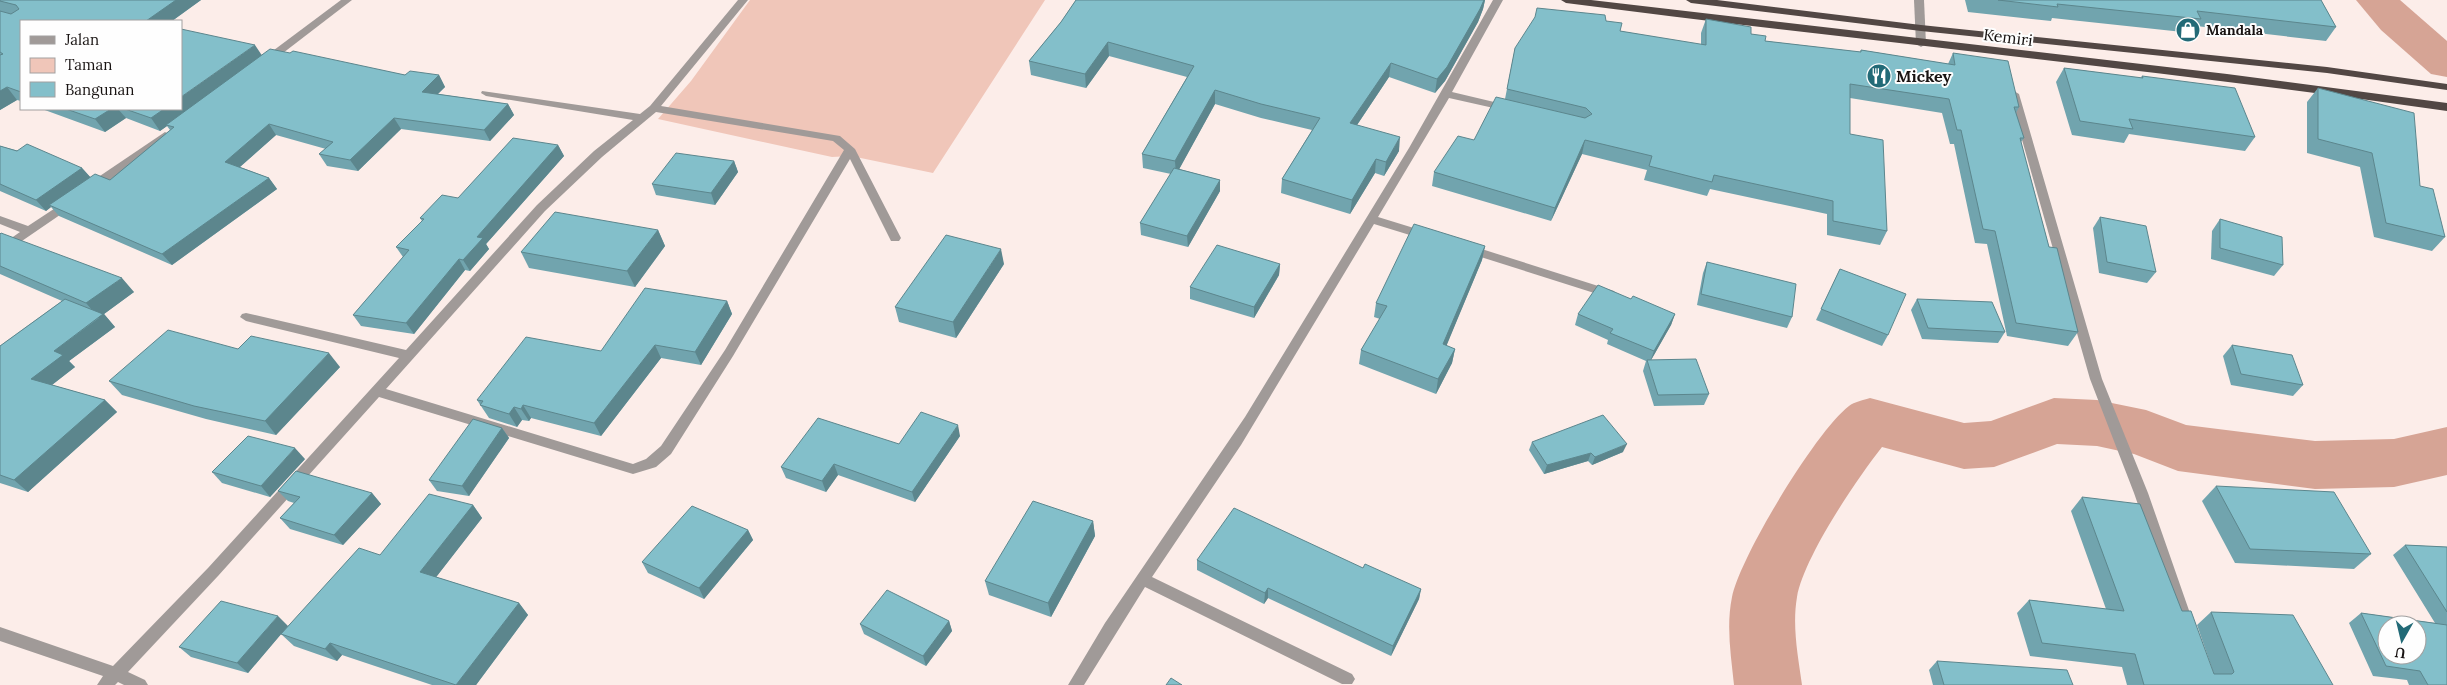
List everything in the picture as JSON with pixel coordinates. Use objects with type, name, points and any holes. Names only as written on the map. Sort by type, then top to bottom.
[{"type":"highway","name":"Kemiri","points":[[1566,0],[1921,44],[2004,58],[2341,92],[2447,107]]},
{"type":"highway","name":"Kemiri","points":[[1691,0],[1922,28],[2327,70],[2447,87]]},
{"type":"street","points":[[254,71],[347,0]]},
{"type":"street","points":[[111,679],[213,572],[541,208],[598,154],[654,108],[743,0]]},
{"type":"street","points":[[1076,685],[1093,655],[1223,461],[1406,165],[1498,0]]},
{"type":"street","points":[[1919,0],[1922,28],[1921,44]]},
{"type":"street","points":[[2011,82],[2096,379],[2141,493],[2189,630]]},
{"type":"street","points":[[486,93],[642,118]]},
{"type":"street","points":[[1447,94],[1514,110]]},
{"type":"street","points":[[654,108],[836,138],[850,149],[895,238]]},
{"type":"street","points":[[0,252],[174,129]]},
{"type":"street","points":[[376,391],[633,469],[651,463],[666,450],[729,353],[850,149]]},
{"type":"street","points":[[1371,219],[1436,239]]},
{"type":"street","points":[[0,220],[29,231]]},
{"type":"street","points":[[1454,245],[1621,297]]},
{"type":"street","points":[[246,317],[408,355]]},
{"type":"street","points":[[1143,579],[1347,679]]},
{"type":"street","points":[[0,634],[111,679],[140,685]]},
{"type":"green space","points":[[750,0],[1045,0],[933,173],[851,156],[832,157],[658,119],[691,81]]},
{"type":"building","points":[[176,0],[147,20],[20,20],[20,92],[7,87],[0,91],[0,55],[3,54],[0,52],[0,11],[11,14],[19,9],[16,5],[0,1]]},
{"type":"building","points":[[1076,0],[1484,0],[1447,67],[1437,79],[1391,63],[1350,123],[1400,137],[1386,162],[1376,159],[1352,200],[1282,179],[1320,118],[1261,104],[1215,90],[1175,161],[1142,154],[1194,66],[1108,42],[1085,74],[1029,61],[1061,22]]},
{"type":"building","points":[[1998,0],[2321,0],[2336,27],[2197,11],[2201,19],[2057,4],[2058,7]]},
{"type":"building","points":[[1537,8],[1605,15],[1606,21],[1622,23],[1620,31],[1706,45],[1706,19],[1751,27],[1751,34],[1766,36],[1765,41],[1861,52],[1861,50],[1955,65],[1953,53],[2008,61],[2019,107],[2014,107],[2024,138],[2020,138],[2049,247],[2057,248],[2078,332],[2016,323],[1995,231],[1983,229],[1961,130],[1957,130],[1949,99],[1850,84],[1850,134],[1883,140],[1887,231],[1833,221],[1833,201],[1714,175],[1712,182],[1649,166],[1652,156],[1585,140],[1555,208],[1434,172],[1458,136],[1474,140],[1496,97],[1585,118],[1592,114],[1586,108],[1507,89],[1515,48],[1535,17]]},
{"type":"building","points":[[182,29],[255,45],[182,96]]},
{"type":"building","points":[[270,49],[290,53],[293,51],[405,75],[410,71],[439,75],[422,92],[508,104],[484,130],[394,118],[350,160],[319,154],[333,142],[269,124],[225,162],[269,178],[162,254],[49,205],[95,174],[110,180],[174,127],[166,125]]},
{"type":"building","points":[[2064,68],[2235,88],[2255,137],[2129,119],[2133,129],[2080,121]]},
{"type":"building","points":[[2318,88],[2414,113],[2420,186],[2433,189],[2445,237],[2386,223],[2372,153],[2318,139]]},
{"type":"building","points":[[69,110],[109,110],[95,119]]},
{"type":"building","points":[[128,110],[163,110],[151,118]]},
{"type":"building","points":[[513,138],[558,145],[477,237],[483,238],[463,260],[459,259],[406,323],[353,315],[409,250],[396,247],[424,219],[420,218],[442,195],[458,198]]},
{"type":"building","points":[[27,144],[82,168],[36,200],[0,184],[0,146],[17,151]]},
{"type":"building","points":[[676,153],[734,161],[711,193],[652,184]]},
{"type":"building","points":[[1174,168],[1220,180],[1187,236],[1140,223]]},
{"type":"building","points":[[555,212],[658,230],[627,271],[521,252]]},
{"type":"building","points":[[2100,217],[2146,226],[2156,272],[2107,262]]},
{"type":"building","points":[[2220,219],[2282,237],[2283,265],[2220,248]]},
{"type":"building","points":[[1414,224],[1485,246],[1443,344],[1455,349],[1438,379],[1361,350],[1387,306],[1376,303]]},
{"type":"building","points":[[1,233],[122,278],[86,303],[0,266]]},
{"type":"building","points":[[946,235],[1001,249],[953,322],[895,307]]},
{"type":"building","points":[[1217,245],[1280,264],[1254,307],[1190,287]]},
{"type":"building","points":[[1707,262],[1796,284],[1792,317],[1701,294]]},
{"type":"building","points":[[1840,269],[1906,294],[1888,335],[1821,309]]},
{"type":"building","points":[[1598,285],[1631,299],[1633,296],[1675,314],[1654,351],[1610,333],[1613,329],[1578,314]]},
{"type":"building","points":[[645,288],[727,301],[695,352],[655,345],[594,423],[523,405],[521,409],[514,407],[509,414],[480,405],[483,401],[477,400],[526,337],[601,351]]},
{"type":"building","points":[[65,299],[103,314],[54,351],[63,355],[31,379],[105,400],[14,480],[0,475],[0,346]]},
{"type":"building","points":[[1917,299],[1992,302],[2005,332],[1928,328]]},
{"type":"building","points":[[168,330],[238,349],[251,336],[329,353],[265,421],[194,406],[109,381]]},
{"type":"building","points":[[2232,345],[2292,355],[2303,385],[2241,374]]},
{"type":"building","points":[[1696,359],[1709,394],[1658,395],[1647,360]]},
{"type":"building","points":[[921,412],[958,425],[912,492],[834,464],[822,481],[781,467],[818,418],[899,444]]},
{"type":"building","points":[[1603,415],[1627,444],[1595,457],[1591,453],[1547,465],[1532,442]]},
{"type":"building","points":[[473,419],[502,428],[462,486],[429,480]]},
{"type":"building","points":[[248,436],[295,448],[261,486],[212,472]]},
{"type":"building","points":[[296,471],[372,493],[334,535],[280,518],[300,497],[278,491]]},
{"type":"building","points":[[2216,486],[2334,492],[2371,554],[2250,549]]},
{"type":"building","points":[[429,494],[473,505],[420,572],[519,603],[456,685],[330,643],[325,649],[281,634],[359,548],[380,555]]},
{"type":"building","points":[[2082,497],[2140,504],[2182,611],[2191,611],[2214,674],[2232,674],[2234,672],[2211,612],[2293,615],[2333,685],[2144,685],[2135,654],[2042,643],[2029,600],[2124,611]]},
{"type":"building","points":[[1033,501],[1093,521],[1048,603],[985,581]]},
{"type":"building","points":[[692,506],[748,530],[699,588],[642,562]]},
{"type":"building","points":[[1234,508],[1363,568],[1365,564],[1421,589],[1393,646],[1268,588],[1265,593],[1197,560]]},
{"type":"building","points":[[2405,545],[2447,547],[2447,612]]},
{"type":"building","points":[[887,590],[949,621],[923,656],[860,624]]},
{"type":"building","points":[[221,601],[278,616],[237,663],[179,647]]},
{"type":"building","points":[[2361,613],[2377,615],[2377,647]]},
{"type":"building","points":[[2427,622],[2447,625],[2447,685],[2428,685],[2420,671],[2386,665],[2427,665]]},
{"type":"building","points":[[1937,661],[2067,670],[2073,685],[1944,685]]},
{"type":"building","points":[[1171,678],[1182,685],[1166,685]]},
{"type":"waterway","points":[[2377,0],[2396,21],[2447,64]]},
{"type":"waterway","points":[[1768,685],[1762,623],[1764,598],[1770,577],[1784,549],[1827,478],[1843,454],[1870,421],[1964,446],[1994,444],[2054,421],[2097,423],[2146,433],[2178,448],[2315,465],[2394,463],[2447,451]]},
{"type":"place","name":"Mandala","points":[[2188,30]]},
{"type":"place","name":"Mickey","points":[[1879,76]]}]
